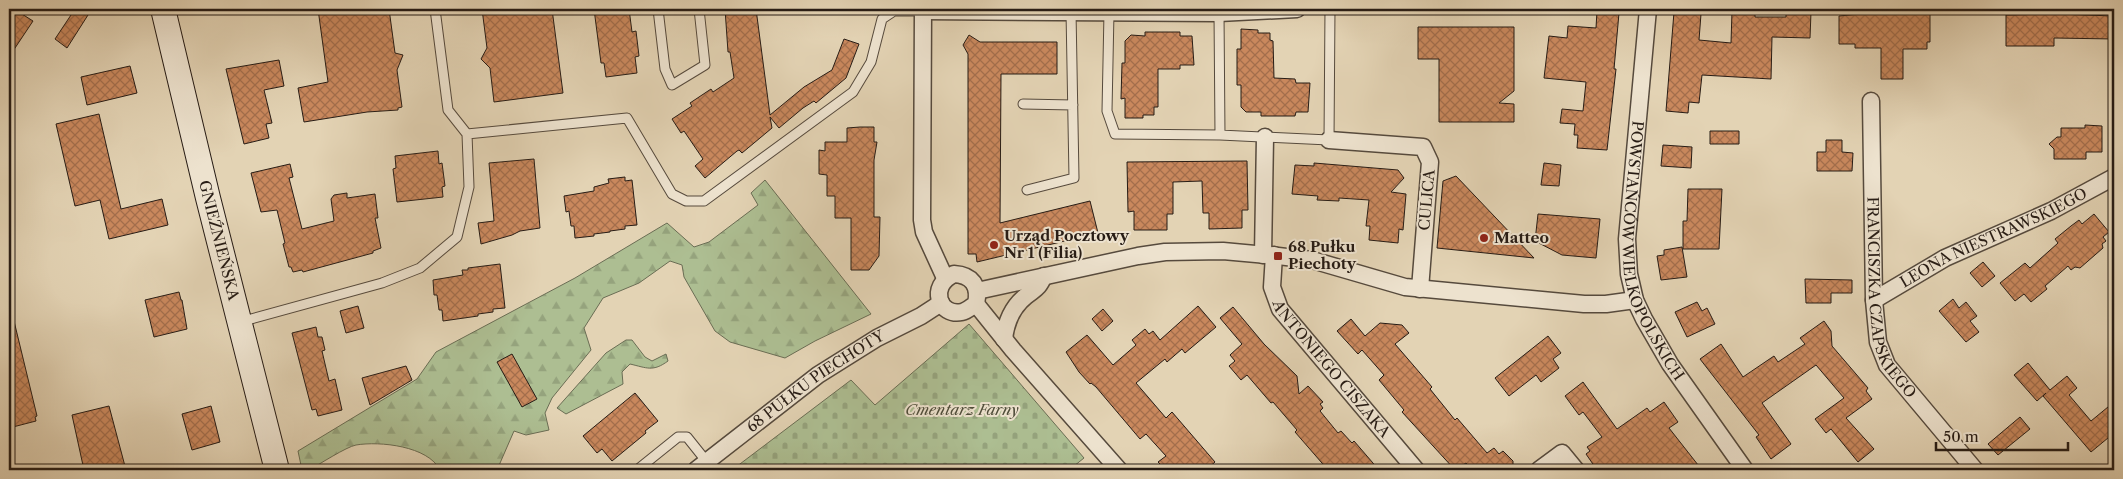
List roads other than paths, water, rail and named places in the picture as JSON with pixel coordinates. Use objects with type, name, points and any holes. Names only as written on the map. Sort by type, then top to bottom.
[{"type":"street","points":[[945,278],[924,232],[922,220],[922,10],[1072,10],[1220,13],[1297,9]]},
{"type":"street","name":"POWSTAŃCÓW WIELKOPOLSKICH","points":[[1648,9],[1627,239],[1629,274],[1635,300],[1651,332],[1670,364],[1745,470]]},
{"type":"street","name":"GNIEŹNIEŃSKA","points":[[158,10],[277,470]]},
{"type":"street","name":"FRANCISZKA CZAPSKIEGO","points":[[1871,101],[1874,300],[1878,342],[1887,365],[1975,470]]},
{"type":"street","name":"ANTONIEGO CISZAKA","points":[[1265,137],[1268,255],[1272,287],[1280,309],[1416,470]]},
{"type":"street","name":"CULICA","points":[[1330,140],[1423,147],[1430,162],[1420,288]]},
{"type":"street","name":"LEONA NIESTRAWSKIEGO","points":[[1874,300],[1945,258],[2051,211],[2114,177]]},
{"type":"street","points":[[1119,470],[1004,338],[976,297],[972,280],[964,275],[954,274],[945,278],[940,285],[938,295],[941,303],[947,310],[963,312],[976,297],[1044,276],[1165,252],[1223,251],[1312,260],[1391,284],[1420,288],[1584,304],[1606,304],[1635,300]]},
{"type":"street","points":[[1004,338],[1008,319],[1014,308],[1026,296],[1038,289],[1044,276]]},
{"type":"street","name":"68 PUŁKU PIECHOTY","points":[[702,466],[818,375],[877,338],[921,316],[941,303]]},
{"type":"street","points":[[1540,470],[1562,453],[1576,470]]},
{"type":"lane","points":[[240,322],[382,283],[420,268],[457,237],[470,187],[467,134],[448,110],[435,9]]},
{"type":"lane","points":[[658,9],[665,69],[672,85],[705,65],[699,9]]},
{"type":"lane","points":[[1109,12],[1107,111],[1115,134],[1220,135],[1330,140],[1330,9]]},
{"type":"lane","points":[[467,134],[626,118],[672,194],[686,201],[704,200],[853,92],[871,62],[882,20],[894,11],[922,10]]},
{"type":"lane","points":[[1027,190],[1074,178],[1072,10]]},
{"type":"lane","points":[[1220,13],[1220,135]]},
{"type":"lane","points":[[1023,104],[1073,105]]},
{"type":"lane","points":[[636,470],[678,437],[687,437],[702,466]]},
{"type":"place","name":"Matteo","points":[[1484,238]]},
{"type":"place","name":"Urząd Pocztowy Nr 1 (Filia)","points":[[994,245]]},
{"type":"place","name":"68 Pułku Piechoty","points":[[1278,256]]},
{"type":"park label","name":"Cmentarz Farny","points":[[962,410]]}]
